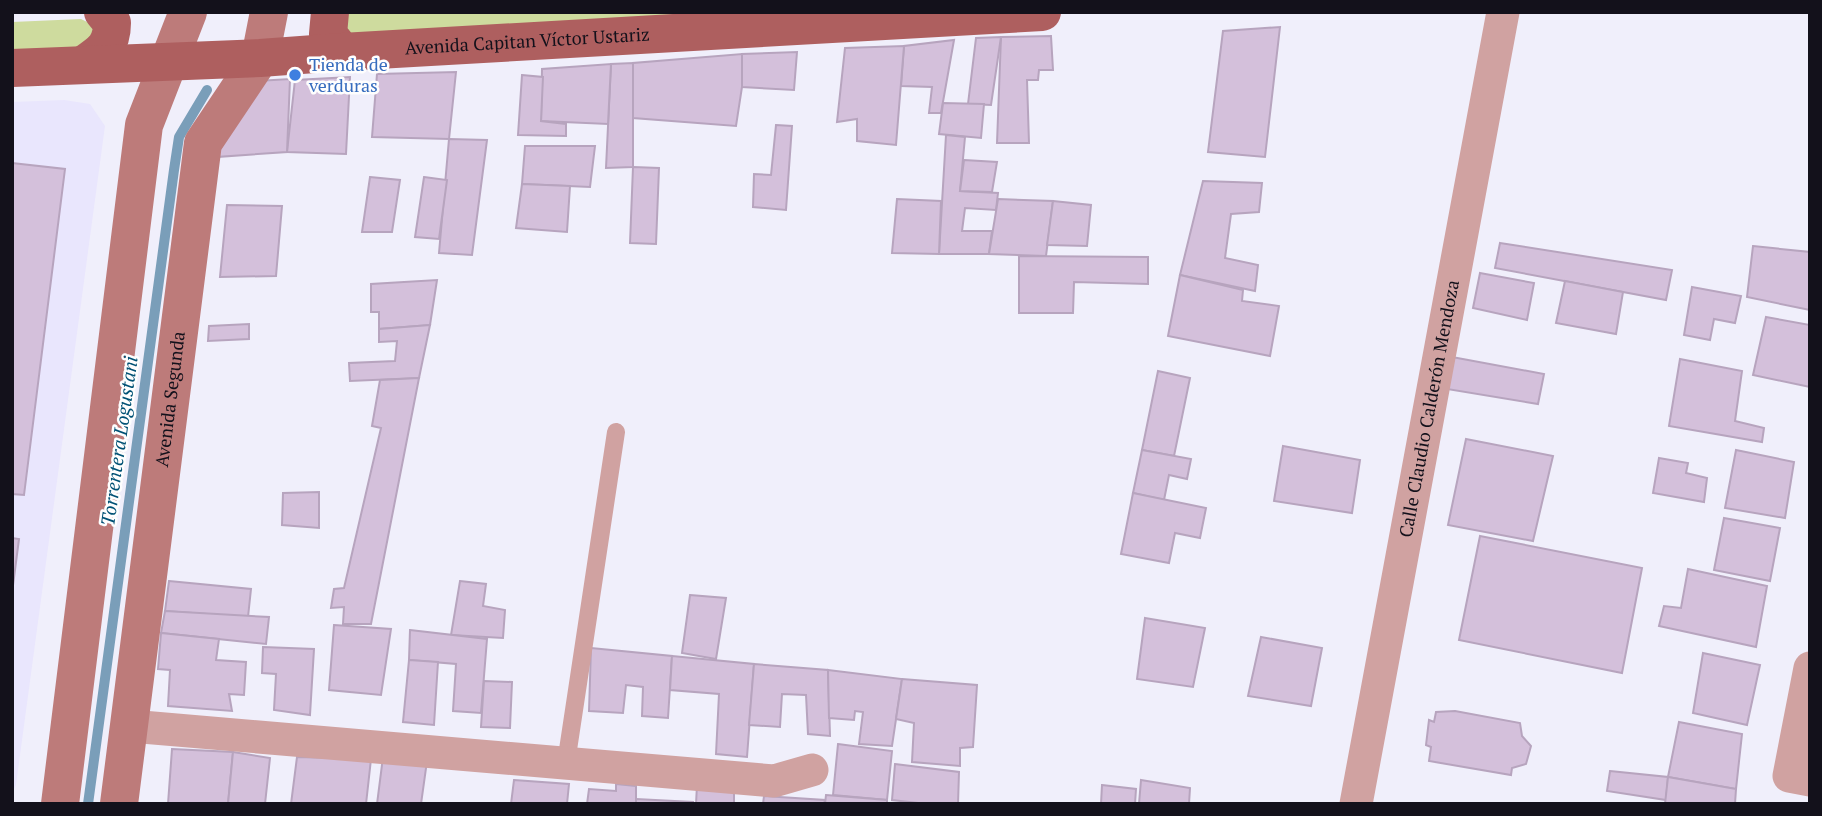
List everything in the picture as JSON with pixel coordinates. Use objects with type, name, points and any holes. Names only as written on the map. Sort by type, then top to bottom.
[{"type":"main road","points":[[83,65],[103,51],[112,36],[112,23],[103,12]]},
{"type":"main road","points":[[60,804],[144,125],[188,12]]},
{"type":"main road","name":"Avenida Segunda","points":[[119,804],[202,143],[260,58],[269,12]]},
{"type":"main road","points":[[330,12],[328,34],[342,52]]},
{"type":"main road","name":"Avenida Capitan Víctor Ustariz","points":[[12,68],[260,58],[1042,12]]},
{"type":"street","name":"Calle Claudio Calderón Mendoza","points":[[1356,804],[1503,12]]},
{"type":"street","points":[[1810,668],[1789,776],[1810,780]]},
{"type":"street","points":[[130,726],[775,781],[812,771]]},
{"type":"lane","points":[[566,763],[616,432]]},
{"type":"shaded area","points":[[64,100],[90,104],[105,126],[16,785],[12,793],[12,102]]},
{"type":"green space","points":[[344,12],[744,12],[349,34],[343,28]]},
{"type":"green space","points":[[81,19],[93,25],[96,35],[84,49],[12,53],[12,22]]},
{"type":"building","points":[[1280,27],[1265,157],[1208,152],[1223,31]]},
{"type":"building","points":[[1051,36],[1053,70],[1039,70],[1038,80],[1027,80],[1029,143],[997,143],[1001,37]]},
{"type":"building","points":[[1001,37],[991,105],[968,104],[976,38]]},
{"type":"building","points":[[954,40],[941,113],[929,113],[932,87],[901,86],[904,46]]},
{"type":"building","points":[[904,46],[896,145],[857,141],[857,119],[837,122],[845,48]]},
{"type":"building","points":[[797,52],[794,90],[742,87],[742,54]]},
{"type":"building","points":[[742,54],[742,87],[736,126],[633,118],[633,63]]},
{"type":"building","points":[[633,63],[633,167],[606,168],[611,64]]},
{"type":"building","points":[[611,64],[608,124],[541,121],[542,69]]},
{"type":"building","points":[[456,72],[449,139],[372,137],[377,74]]},
{"type":"building","points":[[522,75],[543,77],[541,121],[566,124],[566,136],[518,135]]},
{"type":"building","points":[[350,77],[346,154],[287,152],[295,80]]},
{"type":"building","points":[[290,79],[287,152],[216,157],[257,81]]},
{"type":"building","points":[[943,103],[984,104],[981,138],[939,134]]},
{"type":"building","points":[[776,125],[792,126],[786,210],[753,207],[754,174],[771,175]]},
{"type":"building","points":[[946,135],[965,137],[960,191],[998,193],[996,210],[965,208],[962,231],[992,231],[989,254],[939,254]]},
{"type":"building","points":[[449,139],[487,140],[472,255],[439,253]]},
{"type":"building","points":[[525,146],[595,146],[590,187],[522,184]]},
{"type":"building","points":[[964,160],[997,162],[992,192],[960,191]]},
{"type":"building","points":[[12,163],[65,169],[24,495],[12,494]]},
{"type":"building","points":[[633,167],[659,168],[656,244],[630,243]]},
{"type":"building","points":[[370,177],[400,180],[392,232],[362,232]]},
{"type":"building","points":[[424,177],[447,180],[439,239],[415,237]]},
{"type":"building","points":[[1203,181],[1262,183],[1259,212],[1231,214],[1225,258],[1258,265],[1255,291],[1180,275]]},
{"type":"building","points":[[522,184],[570,186],[567,232],[516,228]]},
{"type":"building","points":[[897,199],[941,201],[939,254],[892,253]]},
{"type":"building","points":[[998,199],[1053,201],[1046,256],[989,254]]},
{"type":"building","points":[[1053,201],[1091,205],[1087,246],[1047,245]]},
{"type":"building","points":[[227,205],[282,206],[276,276],[220,277]]},
{"type":"building","points":[[1500,243],[1672,270],[1666,300],[1495,268]]},
{"type":"building","points":[[1753,246],[1810,252],[1810,310],[1747,297]]},
{"type":"building","points":[[1019,256],[1148,257],[1148,284],[1074,282],[1073,313],[1019,313]]},
{"type":"building","points":[[1480,273],[1534,283],[1527,320],[1473,308]]},
{"type":"building","points":[[1180,275],[1243,290],[1242,301],[1279,306],[1270,356],[1168,336]]},
{"type":"building","points":[[437,280],[430,325],[379,329],[379,312],[371,312],[371,284]]},
{"type":"building","points":[[1565,281],[1623,292],[1616,334],[1556,323]]},
{"type":"building","points":[[1692,287],[1741,296],[1735,323],[1714,319],[1710,340],[1684,335]]},
{"type":"building","points":[[1766,317],[1810,325],[1810,387],[1753,375]]},
{"type":"building","points":[[249,324],[249,339],[208,341],[209,326]]},
{"type":"building","points":[[430,325],[419,378],[350,381],[349,363],[395,361],[397,341],[379,342],[379,329]]},
{"type":"building","points":[[1452,357],[1544,374],[1538,404],[1447,389]]},
{"type":"building","points":[[1680,359],[1742,371],[1735,421],[1764,428],[1762,442],[1669,426]]},
{"type":"building","points":[[1158,371],[1190,378],[1174,456],[1142,450]]},
{"type":"building","points":[[419,378],[371,624],[343,624],[344,607],[331,608],[334,589],[344,588],[381,428],[372,426],[380,380]]},
{"type":"building","points":[[1466,439],[1553,456],[1533,541],[1448,525]]},
{"type":"building","points":[[1283,446],[1360,460],[1352,513],[1274,501]]},
{"type":"building","points":[[1142,450],[1191,459],[1187,479],[1169,475],[1164,500],[1133,493]]},
{"type":"building","points":[[1736,450],[1794,462],[1785,518],[1725,508]]},
{"type":"building","points":[[1659,458],[1688,463],[1686,473],[1707,478],[1704,502],[1653,493]]},
{"type":"building","points":[[319,492],[319,528],[282,525],[283,493]]},
{"type":"building","points":[[1133,493],[1206,508],[1200,538],[1175,533],[1169,563],[1121,554]]},
{"type":"building","points":[[1724,518],[1780,528],[1770,581],[1714,570]]},
{"type":"building","points":[[1480,536],[1642,568],[1622,673],[1459,640]]},
{"type":"building","points":[[12,538],[19,539],[12,593]]},
{"type":"building","points":[[1688,569],[1767,586],[1756,647],[1659,626],[1664,606],[1681,608]]},
{"type":"building","points":[[169,581],[251,589],[248,617],[165,611]]},
{"type":"building","points":[[460,581],[486,584],[483,606],[505,610],[503,638],[451,635]]},
{"type":"building","points":[[690,595],[726,598],[716,659],[682,653]]},
{"type":"building","points":[[165,611],[269,617],[266,644],[161,633]]},
{"type":"building","points":[[1145,618],[1205,628],[1193,687],[1137,679]]},
{"type":"building","points":[[334,625],[391,629],[381,695],[329,690]]},
{"type":"building","points":[[410,630],[487,639],[481,713],[453,711],[456,664],[409,660]]},
{"type":"building","points":[[161,633],[219,639],[216,660],[246,662],[244,695],[229,694],[232,711],[168,706],[170,670],[158,669]]},
{"type":"building","points":[[1261,637],[1322,648],[1311,706],[1248,696]]},
{"type":"building","points":[[263,647],[314,649],[310,715],[274,710],[276,674],[262,673]]},
{"type":"building","points":[[591,648],[672,656],[668,718],[642,716],[643,687],[626,685],[623,713],[589,711]]},
{"type":"building","points":[[1703,653],[1760,665],[1747,725],[1693,713]]},
{"type":"building","points":[[672,656],[754,664],[747,757],[716,754],[719,694],[670,690]]},
{"type":"building","points":[[409,660],[438,662],[434,725],[403,722]]},
{"type":"building","points":[[754,664],[828,670],[830,736],[808,734],[806,695],[782,694],[780,727],[749,725]]},
{"type":"building","points":[[828,670],[902,679],[892,746],[859,744],[863,712],[855,711],[854,720],[829,718]]},
{"type":"building","points":[[902,679],[977,685],[973,747],[960,748],[960,766],[912,762],[914,723],[896,719]]},
{"type":"building","points":[[484,681],[512,682],[510,728],[481,727]]},
{"type":"building","points":[[1455,711],[1520,723],[1522,736],[1531,746],[1526,764],[1512,768],[1511,775],[1429,761],[1431,747],[1426,745],[1429,720],[1434,722],[1436,712]]},
{"type":"building","points":[[1679,722],[1742,734],[1736,789],[1668,777]]},
{"type":"building","points":[[838,744],[892,751],[887,800],[833,795]]},
{"type":"building","points":[[172,749],[233,752],[228,804],[168,804]]},
{"type":"building","points":[[233,752],[270,758],[265,804],[228,804]]},
{"type":"building","points":[[297,757],[371,759],[366,804],[291,804]]},
{"type":"building","points":[[383,757],[427,761],[421,804],[377,804]]},
{"type":"building","points":[[895,764],[959,772],[958,804],[892,800]]},
{"type":"building","points":[[1610,771],[1668,777],[1666,800],[1607,791]]},
{"type":"building","points":[[1668,777],[1736,789],[1735,804],[1665,804]]},
{"type":"building","points":[[514,780],[569,784],[567,804],[511,804]]},
{"type":"building","points":[[1141,780],[1190,788],[1189,804],[1139,804]]},
{"type":"building","points":[[616,784],[636,786],[636,804],[587,804],[589,789],[616,791]]},
{"type":"building","points":[[697,785],[734,788],[734,803],[745,804],[696,804]]},
{"type":"building","points":[[1102,785],[1136,789],[1135,804],[1101,804]]},
{"type":"building","points":[[826,795],[887,800],[887,804],[825,804]]},
{"type":"building","points":[[764,796],[825,800],[824,804],[763,804]]},
{"type":"building","points":[[636,799],[693,802],[693,804],[636,804]]},
{"type":"waterway","name":"Torrentera Logustani","points":[[88,804],[179,137],[207,90]]},
{"type":"place","name":"Tienda de verduras","points":[[295,75]]}]
